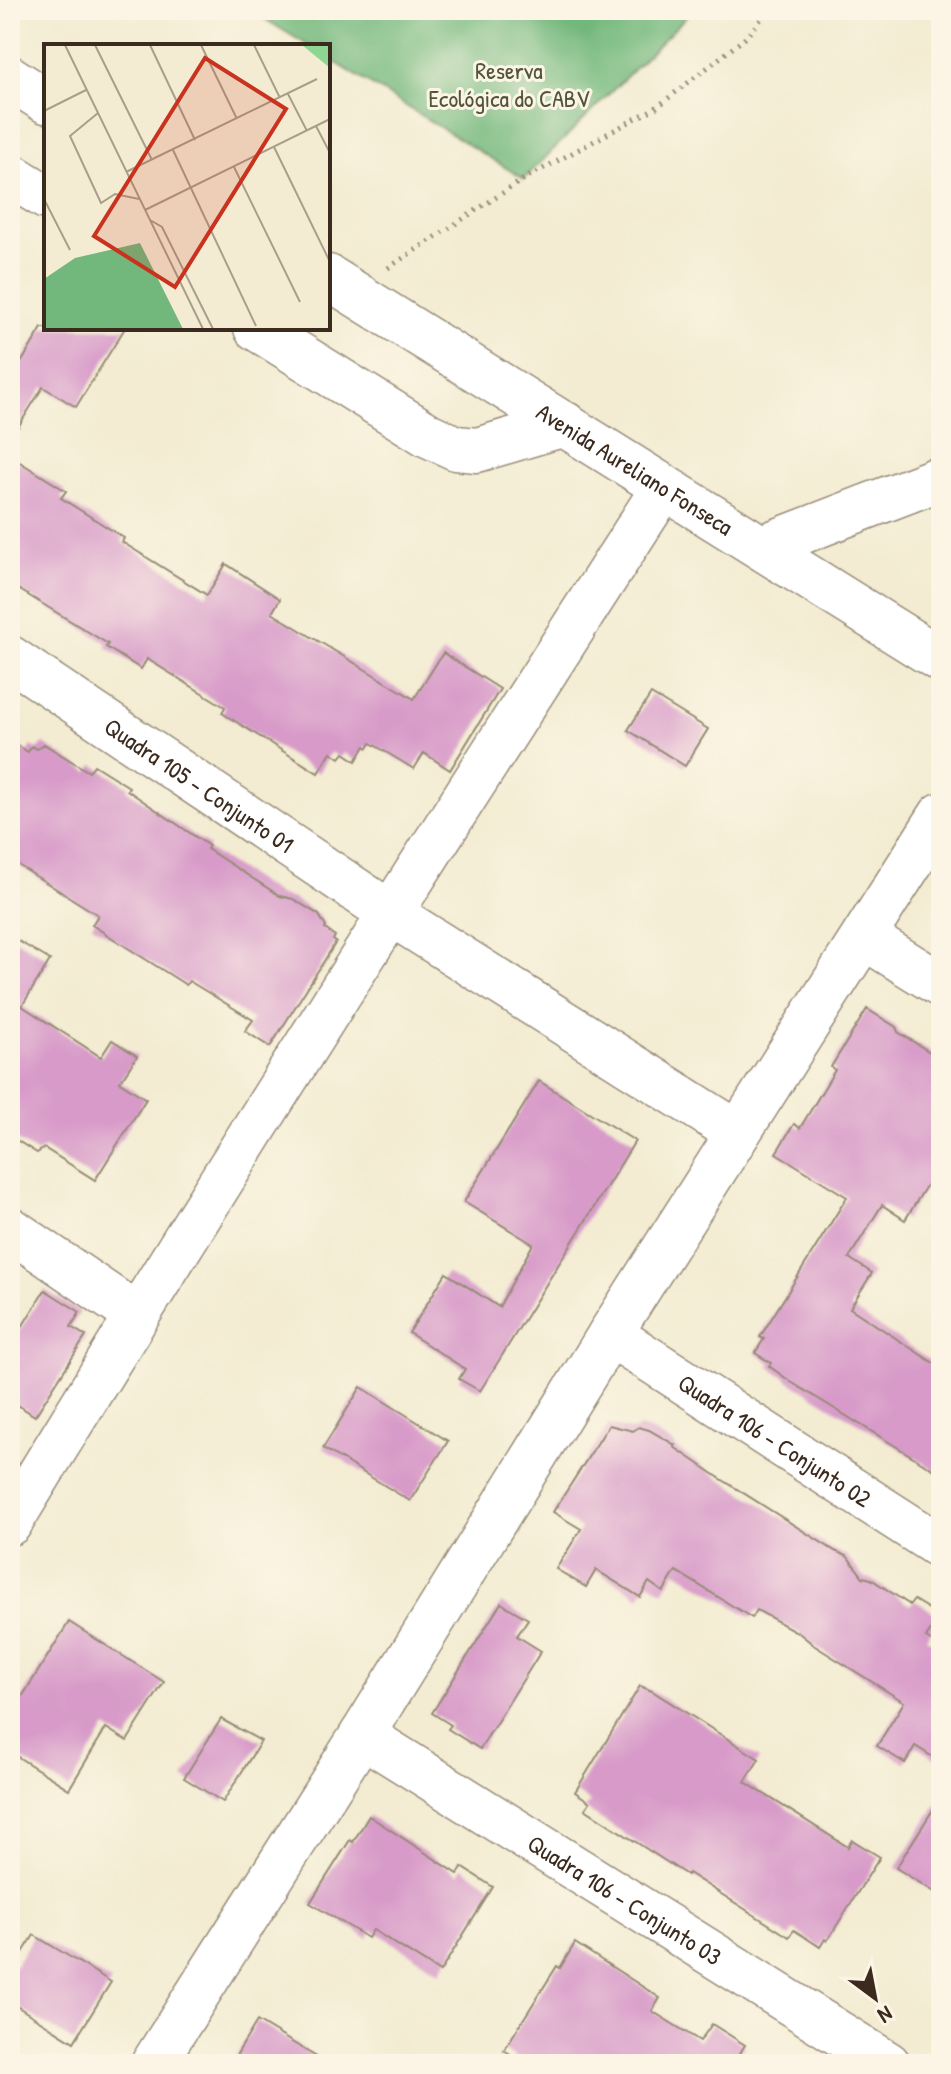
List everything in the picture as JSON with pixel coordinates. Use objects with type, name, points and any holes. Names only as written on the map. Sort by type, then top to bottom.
[{"type":"street","points":[[10,78],[44,100]]},
{"type":"street","points":[[10,175],[44,196]]},
{"type":"street","name":"Avenida Aureliano Fonseca","points":[[340,284],[941,660]]},
{"type":"street","points":[[259,330],[428,435],[456,448],[477,450],[565,424]]},
{"type":"street","points":[[762,547],[941,478]]},
{"type":"street","points":[[10,1523],[136,1315],[664,487]]},
{"type":"street","name":"Quadra 105 - Conjunto 01","points":[[10,658],[390,913],[738,1133]]},
{"type":"street","points":[[153,2064],[362,1735],[610,1334],[941,815]]},
{"type":"street","points":[[864,937],[941,985]]},
{"type":"street","points":[[10,1229],[136,1315]]},
{"type":"street","name":"Quadra 106 - Conjunto 02","points":[[610,1334],[941,1547]]},
{"type":"street","name":"Quadra 106 - Conjunto 03","points":[[362,1735],[888,2064]]},
{"type":"path","points":[[340,284],[657,107],[744,39],[769,10]]},
{"type":"green space","name":"Reserva Ecológica do CABV","points":[[250,10],[693,10],[524,179],[330,59],[330,44],[306,44]]},
{"type":"building","points":[[42,328],[124,330],[76,407],[43,387],[10,440],[10,381]]},
{"type":"building","points":[[10,456],[66,491],[61,498],[124,538],[122,542],[207,595],[226,564],[280,599],[272,613],[414,699],[443,653],[500,689],[450,770],[424,753],[414,769],[371,743],[368,748],[365,746],[356,761],[344,753],[340,758],[331,752],[318,773],[222,713],[225,707],[147,659],[141,669],[106,647],[108,644],[10,584]]},
{"type":"building","points":[[651,694],[708,729],[685,766],[628,730]]},
{"type":"building","points":[[10,741],[28,752],[32,746],[37,749],[44,744],[89,772],[94,765],[209,846],[207,849],[280,896],[293,899],[319,915],[336,942],[270,1047],[245,1031],[253,1020],[189,981],[186,985],[92,925],[98,915],[10,860]]},
{"type":"building","points":[[10,936],[50,960],[22,1006],[101,1057],[112,1040],[137,1056],[120,1082],[146,1099],[95,1180],[44,1148],[37,1153],[10,1136]]},
{"type":"building","points":[[867,1009],[941,1059],[941,1162],[905,1220],[882,1205],[849,1258],[872,1273],[850,1308],[941,1368],[941,1474],[791,1382],[755,1353],[764,1339],[760,1337],[847,1197],[776,1153],[794,1124],[800,1128],[835,1070],[831,1067]]},
{"type":"building","points":[[539,1081],[635,1141],[480,1391],[459,1379],[465,1369],[409,1333],[446,1273],[499,1307],[533,1244],[464,1202]]},
{"type":"building","points":[[45,1290],[80,1312],[71,1327],[86,1336],[35,1416],[10,1400],[10,1346]]},
{"type":"building","points":[[361,1387],[448,1441],[410,1501],[323,1448]]},
{"type":"building","points":[[609,1425],[633,1431],[639,1427],[649,1430],[675,1445],[718,1477],[847,1556],[863,1577],[910,1605],[914,1600],[940,1616],[926,1638],[941,1647],[941,1762],[915,1746],[905,1763],[877,1746],[904,1702],[799,1633],[757,1610],[752,1618],[676,1571],[663,1592],[649,1582],[640,1597],[596,1570],[586,1587],[556,1569],[581,1529],[553,1512]]},
{"type":"building","points":[[501,1603],[528,1619],[517,1636],[541,1651],[480,1749],[448,1729],[451,1725],[432,1713]]},
{"type":"building","points":[[69,1622],[164,1682],[127,1741],[106,1728],[69,1789],[10,1752],[10,1716]]},
{"type":"building","points":[[640,1686],[759,1759],[745,1782],[848,1847],[852,1840],[880,1857],[827,1941],[825,1939],[820,1947],[794,1930],[789,1937],[585,1809],[590,1802],[575,1792]]},
{"type":"building","points":[[221,1719],[261,1741],[223,1802],[184,1778]]},
{"type":"building","points":[[941,1797],[941,1896],[896,1868]]},
{"type":"building","points":[[369,1816],[458,1874],[462,1867],[493,1887],[440,1972],[373,1930],[368,1938],[310,1903]]},
{"type":"building","points":[[34,1935],[111,1982],[74,2042],[10,2002],[10,1973]]},
{"type":"building","points":[[575,1943],[660,1998],[652,2011],[700,2041],[712,2024],[745,2045],[734,2062],[736,2064],[526,2064],[504,2050]]},
{"type":"building","points":[[257,2021],[328,2064],[231,2064]]}]
